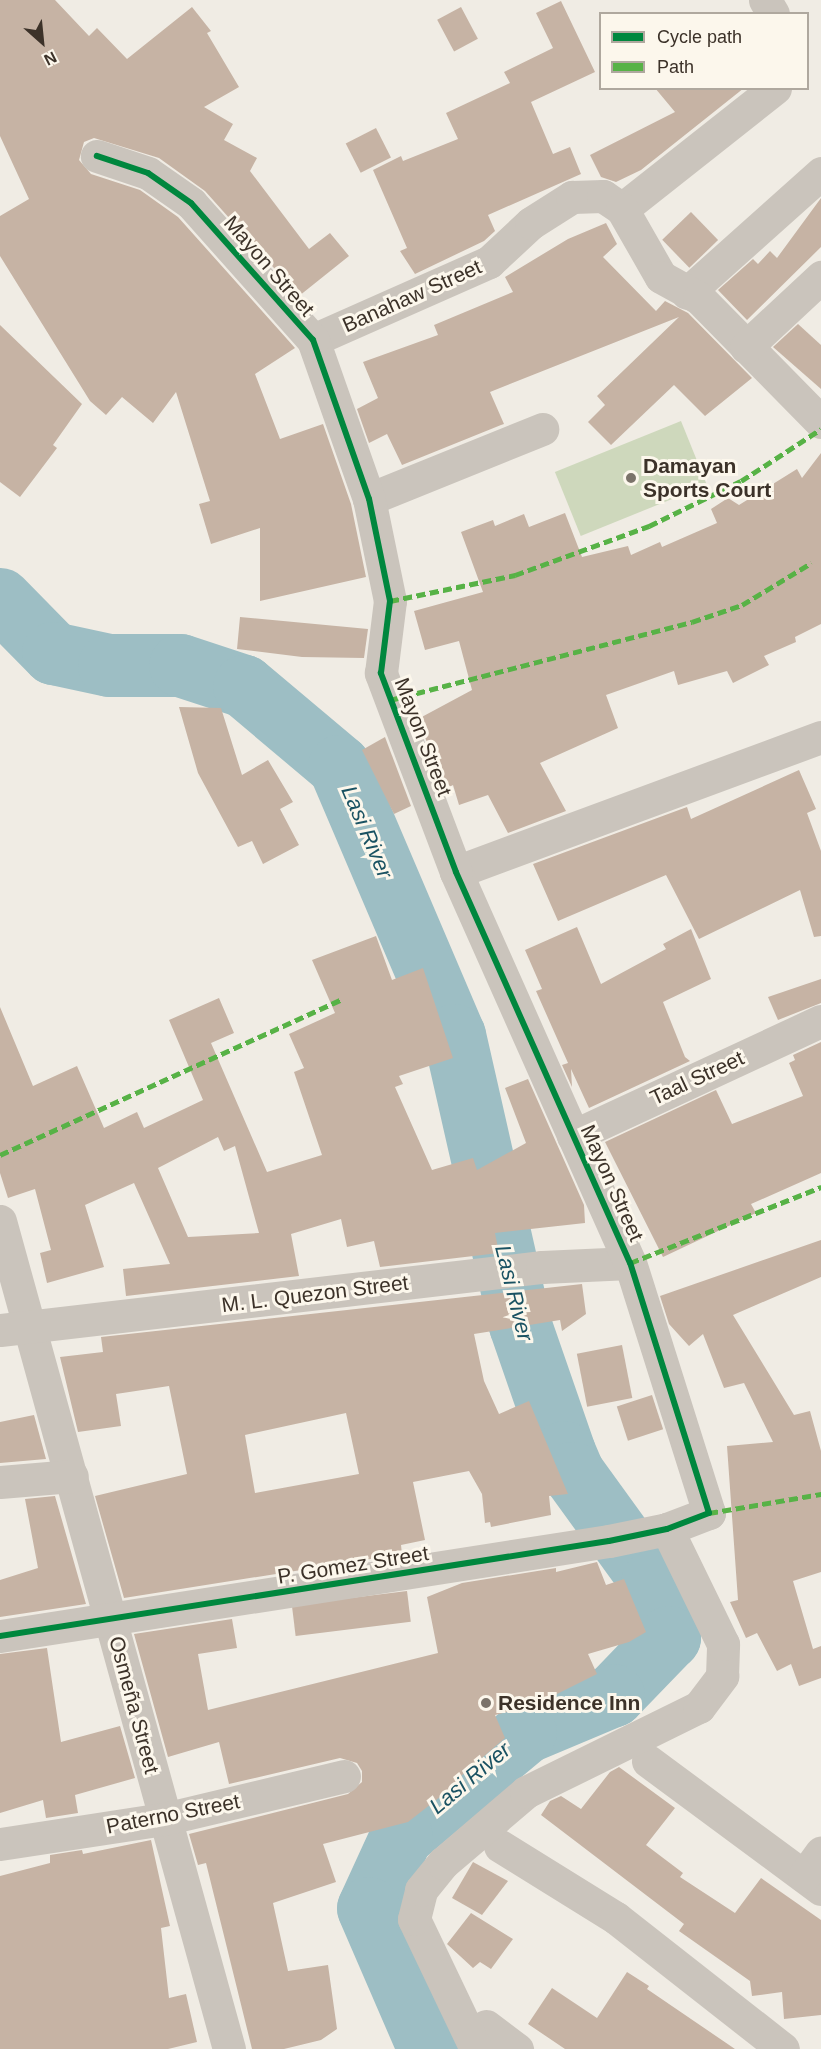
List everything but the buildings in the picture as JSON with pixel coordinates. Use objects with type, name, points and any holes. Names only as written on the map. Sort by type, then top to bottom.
[{"type":"street","points":[[772,90],[622,209],[661,277],[699,298],[821,422]]},
{"type":"street","name":"Mayon Street","points":[[97,156],[148,173],[191,202],[313,340],[369,499],[390,601],[381,673],[456,872],[630,1263],[709,1513]]},
{"type":"street","points":[[687,293],[821,173]]},
{"type":"street","name":"Banahaw Street","points":[[313,340],[489,262],[531,223],[572,197],[603,196],[622,209]]},
{"type":"street","points":[[746,347],[821,277]]},
{"type":"street","points":[[369,499],[542,429]]},
{"type":"street","points":[[456,872],[821,737]]},
{"type":"street","name":"Taal Street","points":[[573,1136],[821,1021]]},
{"type":"street","name":"Osmeña Street","points":[[0,1221],[16,1329],[72,1476],[164,1819],[229,2049]]},
{"type":"street","name":"M. L. Quezon Street","points":[[16,1329],[542,1267],[630,1263]]},
{"type":"street","points":[[0,1482],[72,1476]]},
{"type":"street","name":"P. Gomez Street","points":[[0,1636],[639,1535],[709,1513]]},
{"type":"street","points":[[517,2049],[481,2038],[414,1919],[422,1890],[443,1863],[526,1792],[699,1707],[722,1676],[723,1644],[639,1535]]},
{"type":"street","points":[[648,1761],[815,1873]]},
{"type":"street","name":"Paterno Street","points":[[0,1844],[164,1819],[344,1776]]},
{"type":"street","points":[[500,1846],[616,1918],[783,2049]]},
{"type":"green space","name":"Damayan Sports Court","points":[[681,421],[707,485],[581,536],[555,472]]},
{"type":"water","points":[[0,571],[44,613],[9,648],[0,637]]},
{"type":"waterway","name":"Lasi River","points":[[0,599],[53,653],[109,665],[180,665],[244,686],[339,766],[454,1035],[520,1325],[564,1452],[573,1473],[652,1582],[669,1637],[613,1695],[525,1732],[401,1836],[368,1908],[429,2049]]},
{"type":"marked path","points":[[390,601],[515,575],[649,526],[741,481],[821,429]]},
{"type":"marked path","points":[[390,700],[692,622],[742,605],[811,563]]},
{"type":"marked path","points":[[0,1155],[343,999]]},
{"type":"marked path","points":[[630,1263],[821,1187]]},
{"type":"marked path","points":[[709,1513],[821,1494]]},
{"type":"cycle path","points":[[0,1636],[609,1541],[667,1529],[709,1513],[630,1263],[456,872],[381,673],[390,601],[369,499],[313,340],[191,203],[148,173],[97,156]]},
{"type":"place","name":"Damayan Sports Court","points":[[631,478]]},
{"type":"place","name":"Residence Inn","points":[[486,1703]]}]
